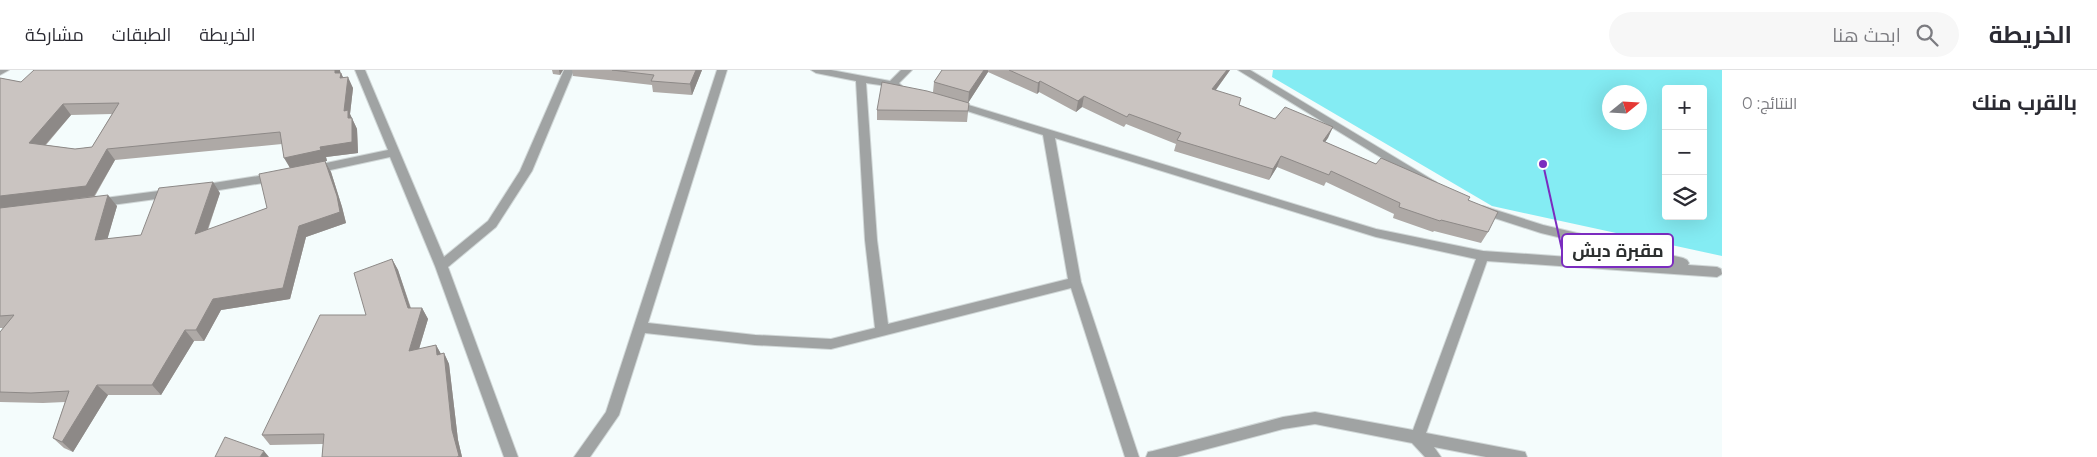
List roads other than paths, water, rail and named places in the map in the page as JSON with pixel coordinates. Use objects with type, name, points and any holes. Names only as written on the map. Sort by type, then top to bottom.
[{"type":"street","points":[[0,72],[4,70]]},
{"type":"street","points":[[360,70],[441,266],[511,457]]},
{"type":"street","points":[[441,266],[492,224],[526,171],[569,70]]},
{"type":"street","points":[[581,457],[612,415],[722,70]]},
{"type":"street","points":[[816,70],[861,78],[910,90]]},
{"type":"street","points":[[892,85],[907,70]]},
{"type":"street","points":[[1243,70],[1437,186]]},
{"type":"street","points":[[861,78],[871,240],[882,332]]},
{"type":"street","points":[[938,99],[1376,233],[1482,256],[1720,272]]},
{"type":"street","points":[[1048,132],[1075,282],[1132,457]]},
{"type":"street","points":[[88,204],[244,184],[394,153]]},
{"type":"street","points":[[1469,204],[1492,214],[1541,229],[1720,272]]},
{"type":"street","points":[[1417,438],[1482,256]]},
{"type":"street","points":[[640,328],[755,340],[831,344],[1075,282]]},
{"type":"street","points":[[1153,457],[1283,423],[1315,418],[1520,457]]},
{"type":"street","points":[[1417,438],[1434,457]]},
{"type":"place","name":"مقبرة دبش","points":[[1543,164]]}]
